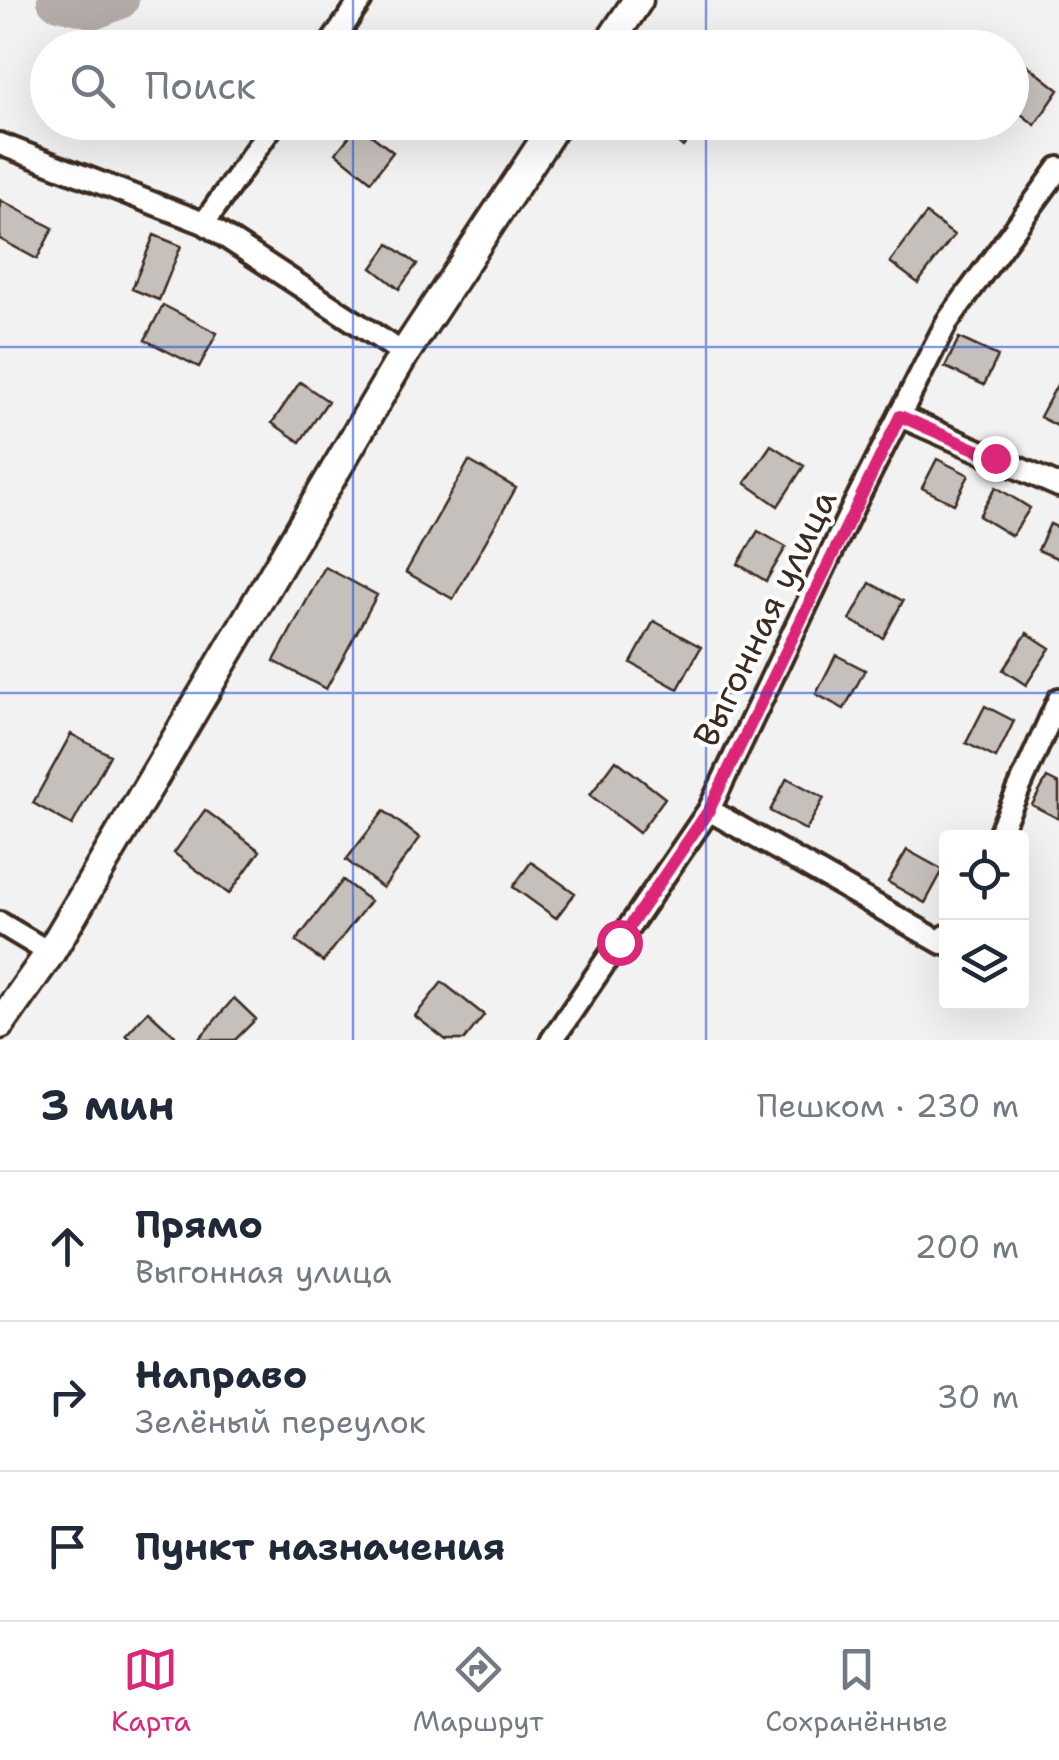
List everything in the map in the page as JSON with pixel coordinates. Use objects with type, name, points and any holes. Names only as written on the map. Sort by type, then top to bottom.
[{"type":"street","points":[[340,30],[361,0]]},
{"type":"street","points":[[618,30],[638,0]]},
{"type":"street","points":[[204,223],[262,140]]},
{"type":"street","points":[[0,1024],[50,953],[404,354],[545,140]]},
{"type":"street","points":[[0,144],[204,223],[404,354]]},
{"type":"street","name":"Выгонная улица","points":[[552,1040],[709,810],[948,322],[1059,168]]},
{"type":"street","points":[[900,416],[1059,486]]},
{"type":"street","points":[[1002,830],[1059,699]]},
{"type":"street","points":[[709,810],[939,940]]},
{"type":"street","points":[[0,923],[50,953]]},
{"type":"building","points":[[1029,66],[1059,90],[1035,125],[1029,120]]},
{"type":"building","points":[[346,140],[377,140],[393,152],[371,181],[336,153]]},
{"type":"building","points":[[0,200],[53,228],[37,259],[0,239]]},
{"type":"building","points":[[926,214],[954,235],[918,283],[890,262]]},
{"type":"building","points":[[154,235],[181,246],[159,300],[132,289]]},
{"type":"building","points":[[389,244],[417,264],[399,289],[372,268]]},
{"type":"building","points":[[163,305],[217,333],[199,367],[145,340]]},
{"type":"building","points":[[959,338],[998,356],[984,385],[945,367]]},
{"type":"building","points":[[300,382],[328,401],[300,442],[272,423]]},
{"type":"building","points":[[1059,384],[1059,427],[1040,417]]},
{"type":"building","points":[[771,445],[804,466],[778,506],[745,483]]},
{"type":"building","points":[[937,459],[969,475],[954,504],[922,488]]},
{"type":"building","points":[[469,461],[516,488],[453,599],[406,572]]},
{"type":"building","points":[[996,487],[1030,508],[1012,536],[979,516]]},
{"type":"building","points":[[1050,524],[1059,528],[1059,559],[1038,550]]},
{"type":"building","points":[[758,531],[786,547],[766,581],[738,564]]},
{"type":"building","points":[[325,567],[377,595],[326,689],[274,661]]},
{"type":"building","points":[[870,583],[903,601],[883,638],[850,620]]},
{"type":"building","points":[[654,621],[701,647],[678,689],[631,663]]},
{"type":"building","points":[[1027,633],[1050,648],[1026,685],[1003,670]]},
{"type":"building","points":[[836,655],[865,670],[844,709],[816,694]]},
{"type":"building","points":[[985,706],[1014,721],[996,758],[966,743]]},
{"type":"building","points":[[71,734],[110,755],[72,825],[33,803]]},
{"type":"building","points":[[616,760],[665,798],[639,833],[590,795]]},
{"type":"building","points":[[787,778],[824,798],[806,830],[770,811]]},
{"type":"building","points":[[1047,778],[1059,784],[1059,819],[1032,805]]},
{"type":"building","points":[[205,810],[260,851],[229,894],[174,853]]},
{"type":"building","points":[[384,811],[420,838],[383,888],[346,860]]},
{"type":"building","points":[[907,850],[939,868],[939,877],[925,903],[888,882]]},
{"type":"building","points":[[531,862],[575,893],[556,918],[513,887]]},
{"type":"building","points":[[343,880],[370,901],[323,962],[296,941]]},
{"type":"building","points":[[442,982],[484,1015],[464,1040],[446,1040],[415,1016]]},
{"type":"building","points":[[234,998],[256,1019],[235,1040],[198,1040]]},
{"type":"building","points":[[148,1011],[175,1036],[172,1040],[131,1040],[126,1035]]},
{"type":"waterway","points":[[56,0],[95,10],[120,0]]},
{"type":"route","points":[[619,942],[709,810],[900,416],[995,458]]}]
